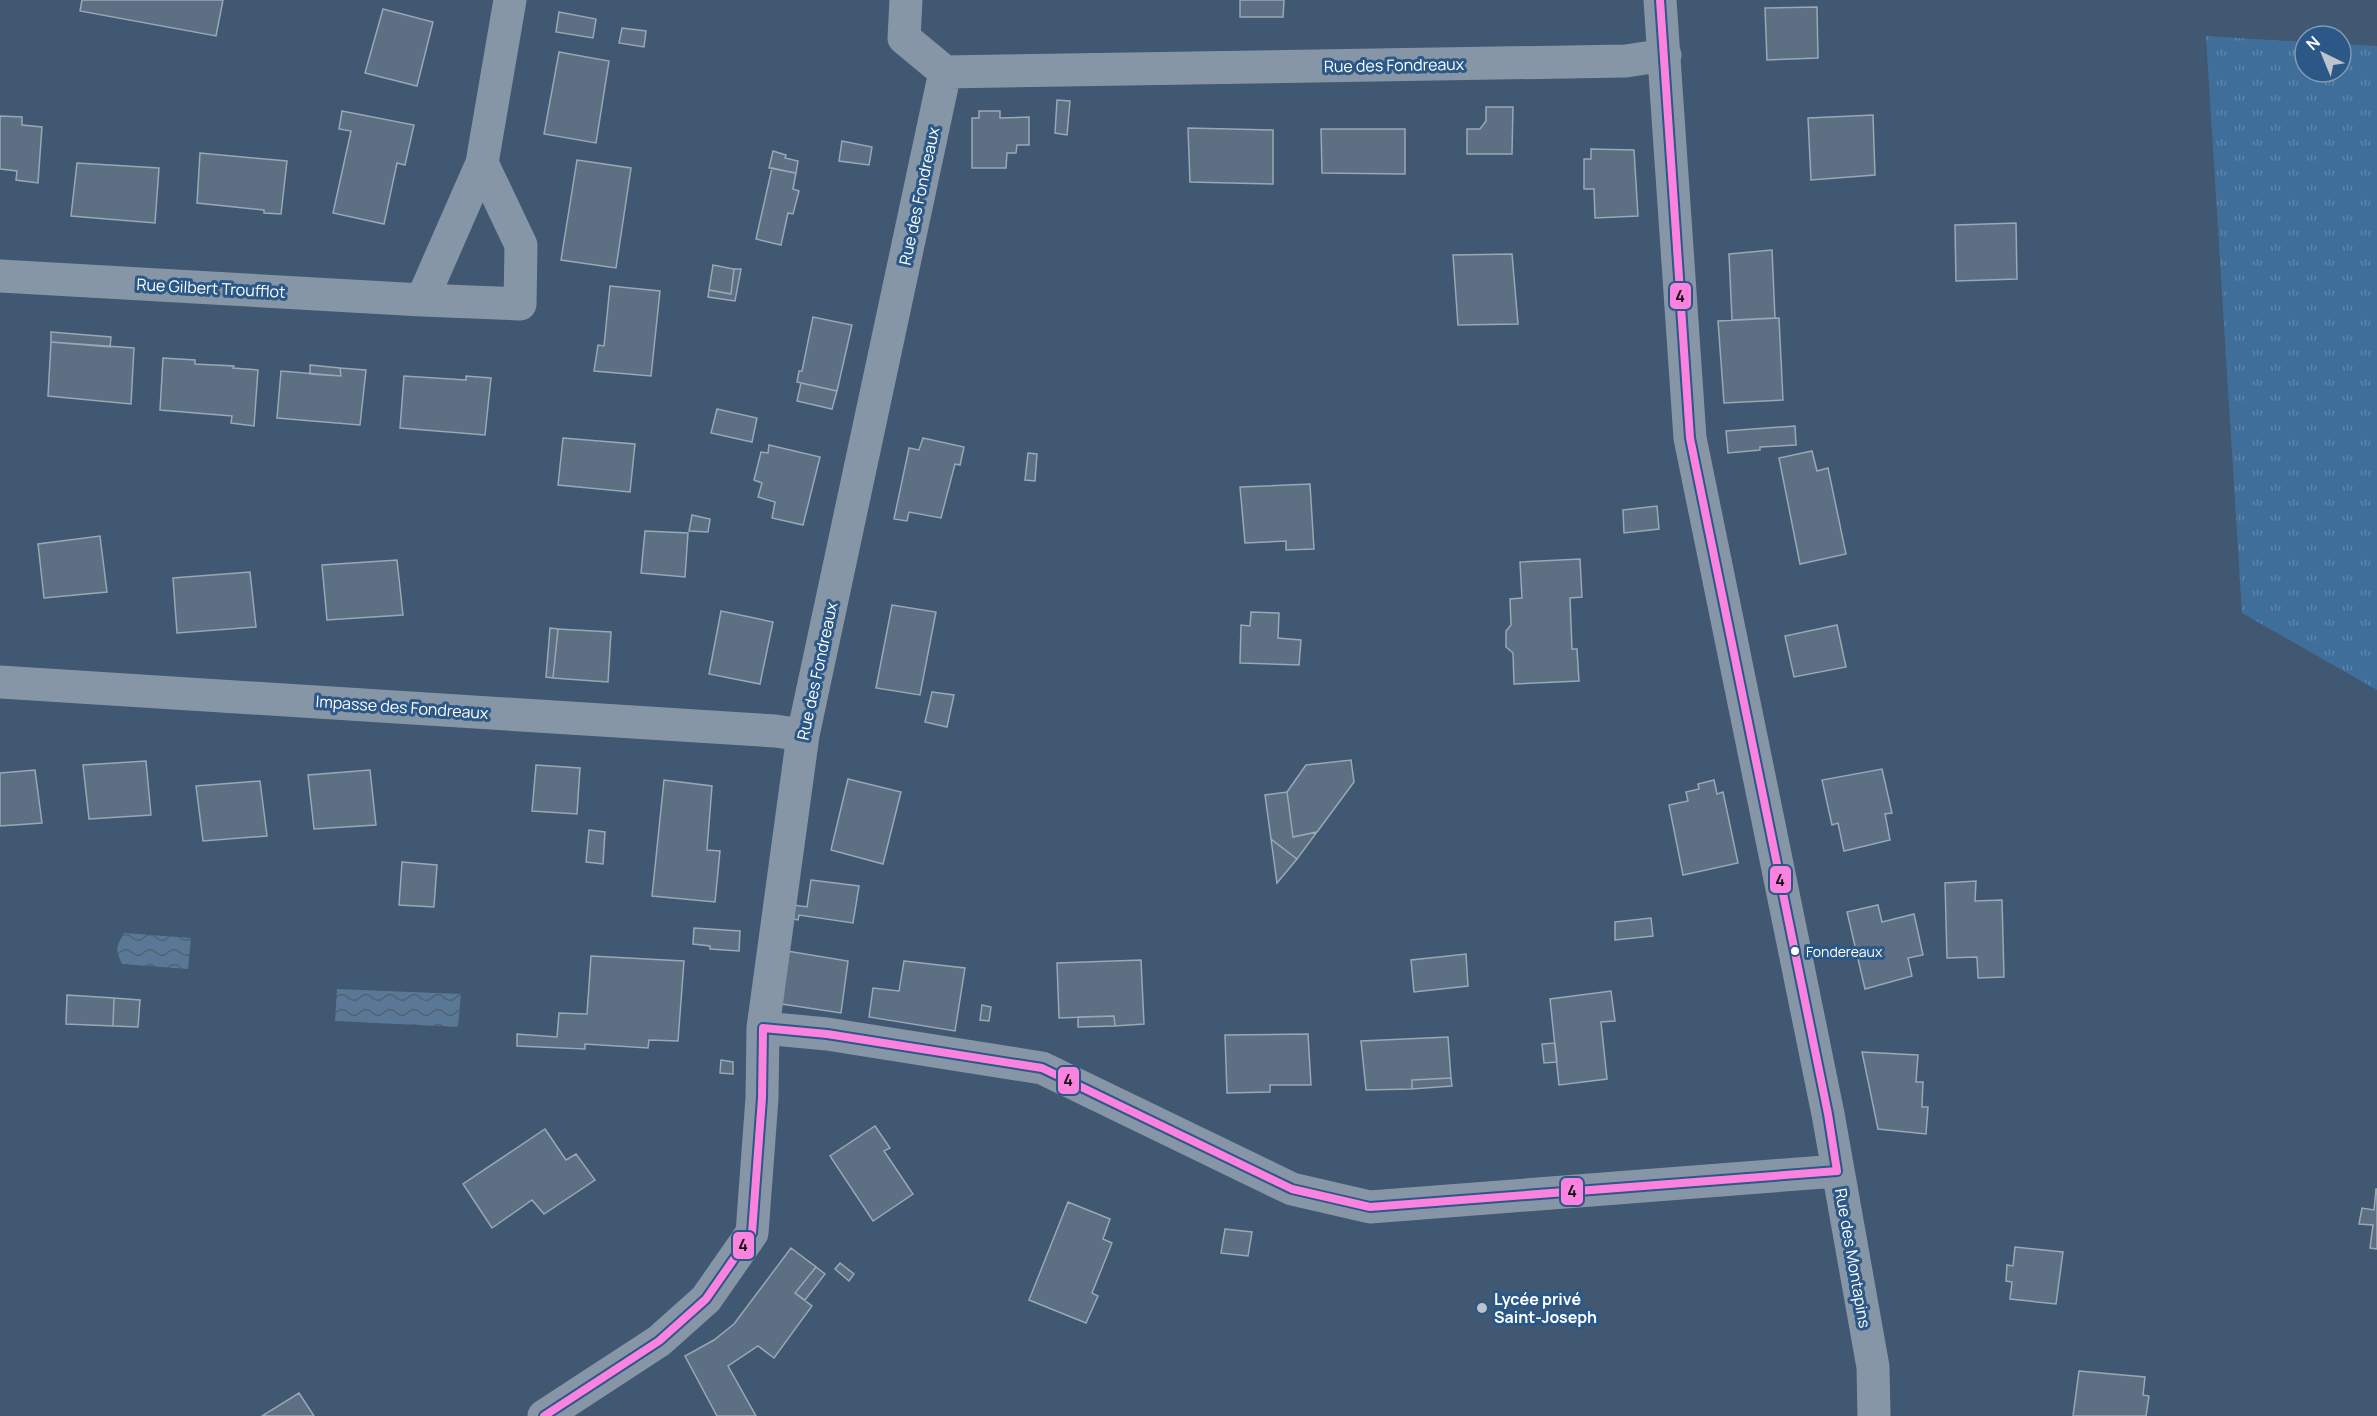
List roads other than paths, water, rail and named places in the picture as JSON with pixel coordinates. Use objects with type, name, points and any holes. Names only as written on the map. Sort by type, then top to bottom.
[{"type":"street","points":[[422,300],[482,163],[510,0]]},
{"type":"street","points":[[906,0],[904,38],[945,72]]},
{"type":"street","name":"Rue des Montapins","points":[[1660,0],[1690,438],[1828,1114],[1873,1367],[1874,1416]]},
{"type":"street","name":"Rue des Fondreaux","points":[[544,1416],[659,1341],[706,1299],[752,1233],[762,1098],[763,1028],[803,735],[945,72],[1626,61],[1665,56]]},
{"type":"street","name":"Rue Gilbert Troufflot","points":[[0,276],[520,304],[522,246],[482,163]]},
{"type":"street","name":"Impasse des Fondreaux","points":[[0,682],[775,731],[803,735]]},
{"type":"street","points":[[763,1028],[827,1034],[1042,1068],[1292,1190],[1370,1207],[1838,1171]]},
{"type":"water","points":[[124,933],[191,938],[188,969],[122,964],[117,948]]},
{"type":"water","points":[[337,989],[461,994],[458,1027],[335,1021]]},
{"type":"place","name":"Fondereaux","points":[[1795,951]]},
{"type":"place","name":"Lycée privé Saint-Joseph","points":[[1482,1308]]}]
